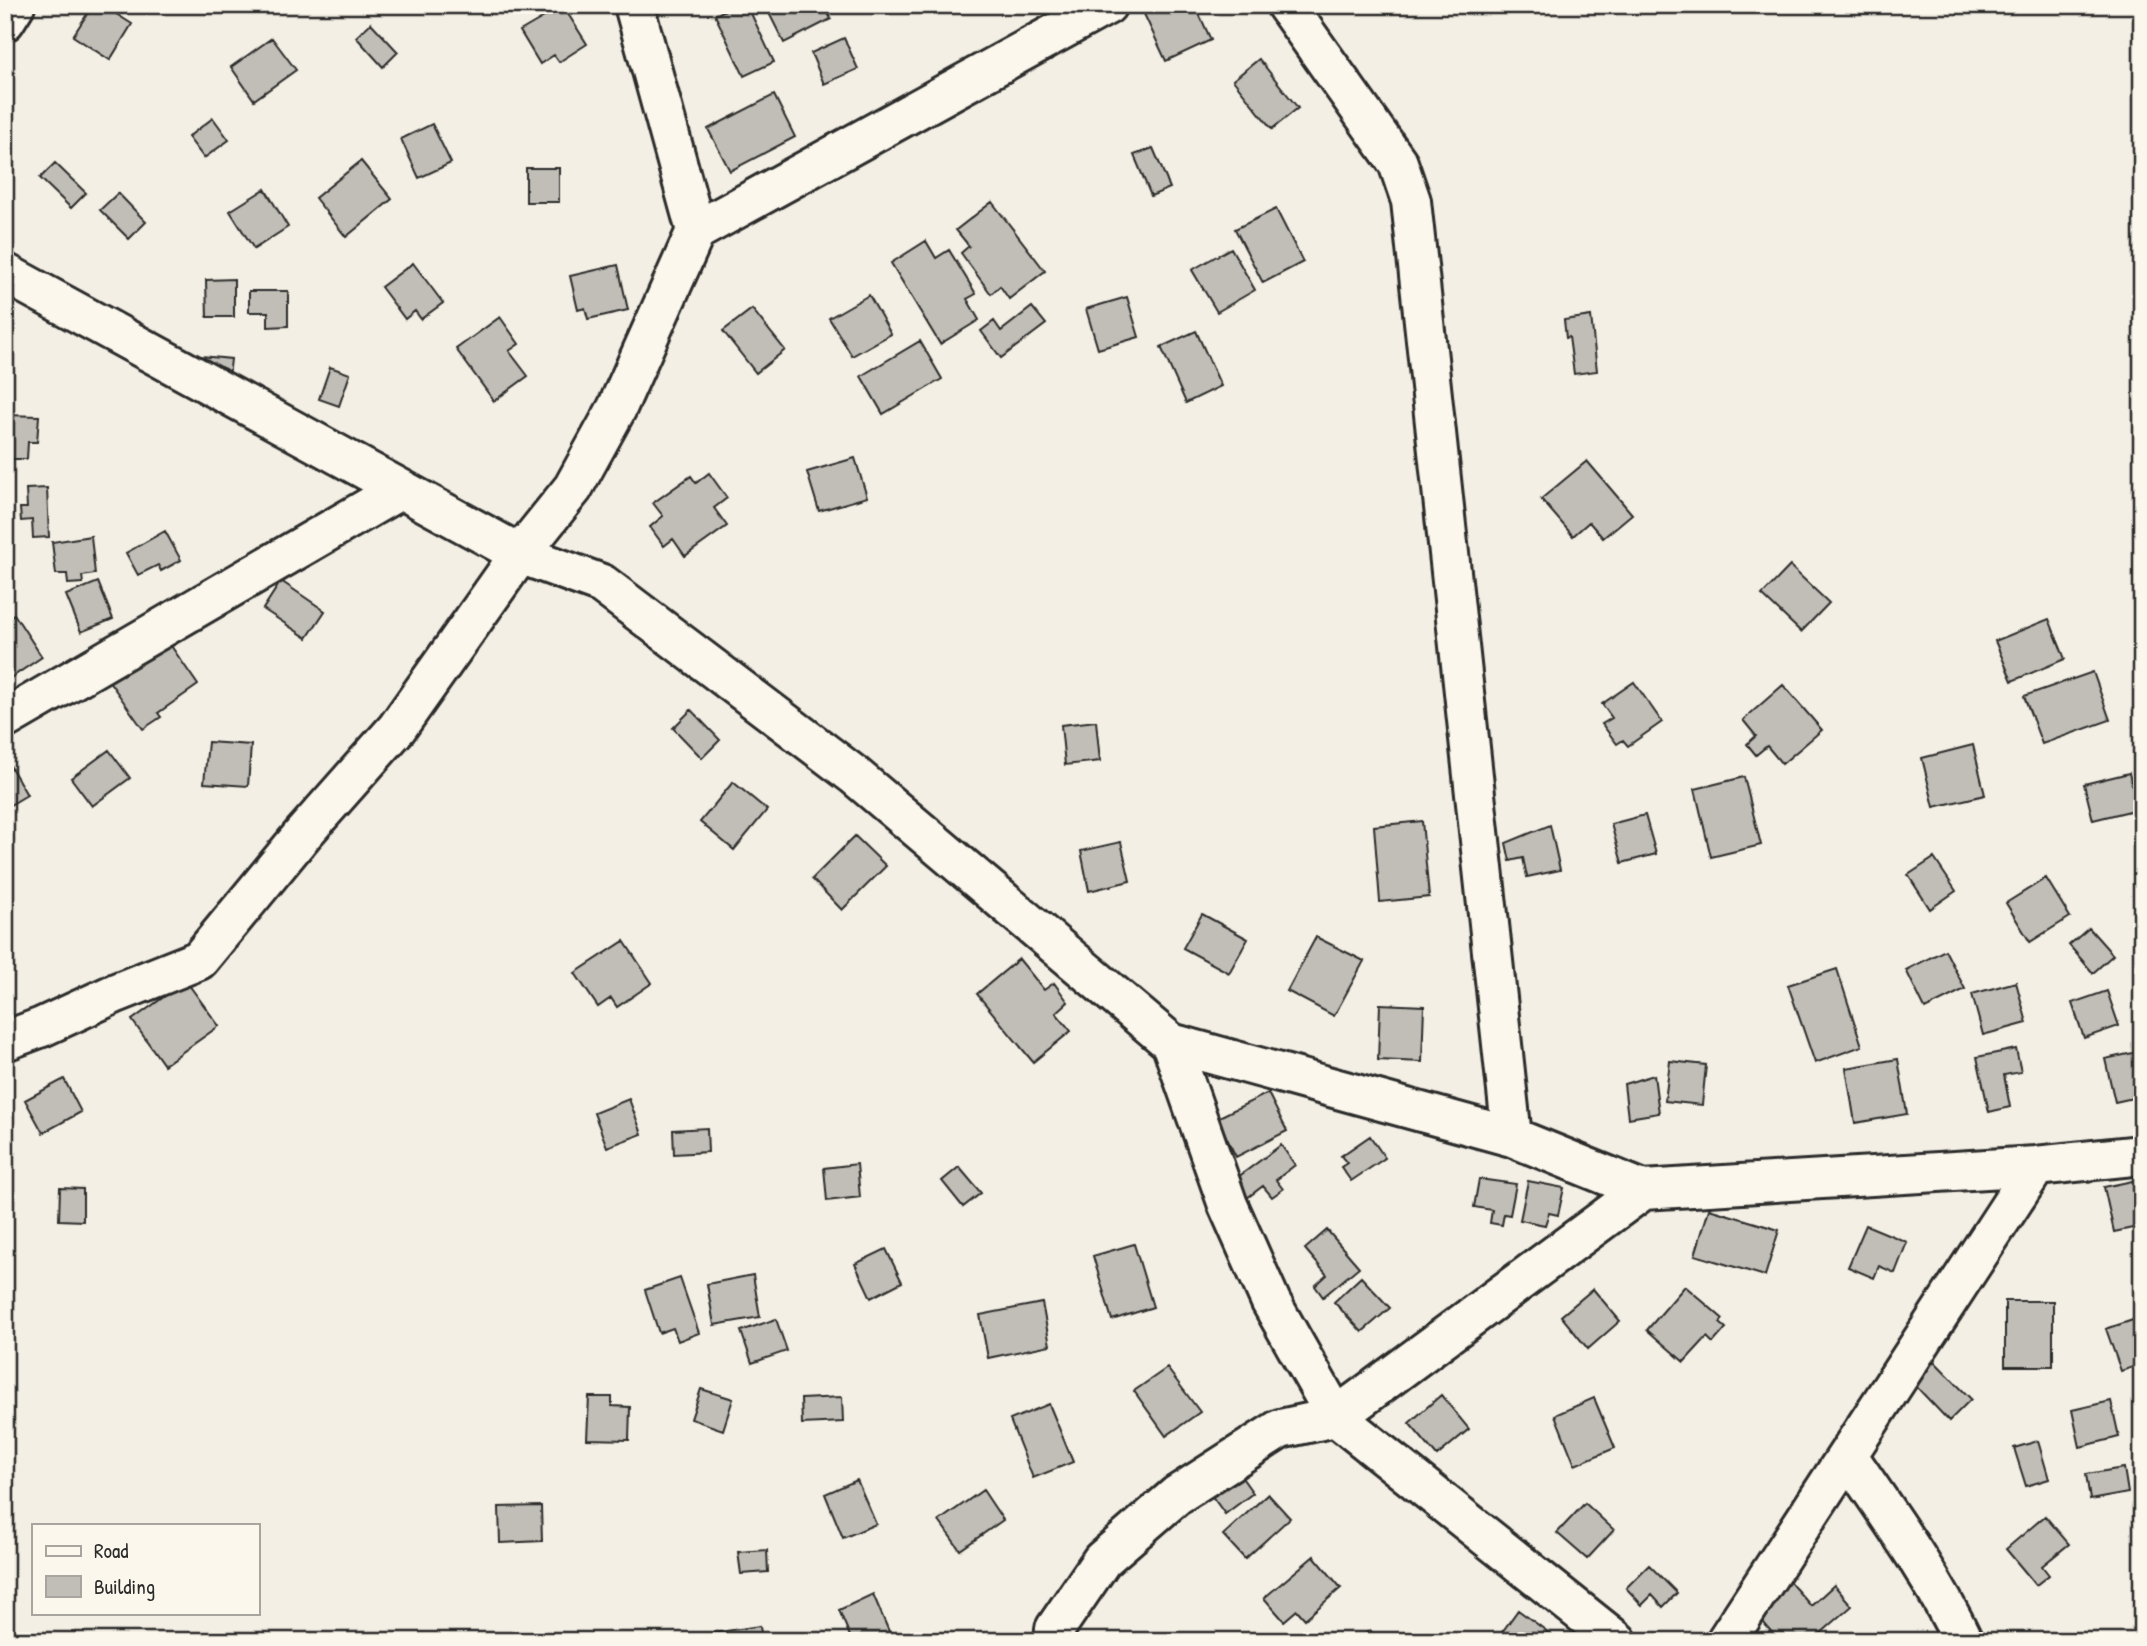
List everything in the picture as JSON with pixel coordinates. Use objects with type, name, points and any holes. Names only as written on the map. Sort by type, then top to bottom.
[{"type":"street","points":[[5,20],[15,5]]},
{"type":"street","points":[[634,5],[696,231]]},
{"type":"street","points":[[5,1041],[199,960],[303,834],[397,728],[520,554],[573,488],[611,419],[696,231],[1107,5]]},
{"type":"street","points":[[1286,5],[1398,163],[1411,201],[1512,1137]]},
{"type":"street","points":[[5,273],[520,554],[601,584],[854,775],[1171,1044],[1512,1137],[1643,1190],[2036,1166],[2142,1154]]},
{"type":"street","points":[[5,719],[401,489]]},
{"type":"street","points":[[1171,1044],[1228,1205],[1271,1302],[1336,1417],[1617,1641]]},
{"type":"street","points":[[1726,1641],[2036,1166]]},
{"type":"street","points":[[1054,1641],[1055,1629],[1102,1560],[1177,1495],[1280,1429],[1336,1417],[1643,1190]]},
{"type":"street","points":[[1848,1456],[1905,1540],[1963,1641]]},
{"type":"building","points":[[93,5],[102,5],[132,24],[110,60],[73,36]]},
{"type":"building","points":[[735,5],[747,5],[774,62],[744,76],[715,15]]},
{"type":"building","points":[[765,5],[824,5],[831,19],[784,43]]},
{"type":"building","points":[[1163,5],[1195,5],[1211,40],[1166,61],[1144,14]]},
{"type":"building","points":[[563,6],[587,44],[559,62],[554,55],[540,64],[520,31]]},
{"type":"building","points":[[371,23],[398,52],[383,67],[356,37]]},
{"type":"building","points":[[272,38],[296,70],[254,100],[231,67]]},
{"type":"building","points":[[844,38],[858,69],[824,84],[811,53]]},
{"type":"building","points":[[1259,59],[1298,108],[1272,129],[1233,80]]},
{"type":"building","points":[[774,95],[795,137],[730,171],[708,129]]},
{"type":"building","points":[[213,118],[229,140],[204,158],[188,137]]},
{"type":"building","points":[[432,124],[451,163],[419,178],[401,139]]},
{"type":"building","points":[[1153,148],[1170,188],[1151,196],[1134,155]]},
{"type":"building","points":[[361,161],[392,199],[346,237],[315,198]]},
{"type":"building","points":[[55,163],[86,193],[71,208],[40,178]]},
{"type":"building","points":[[526,168],[559,168],[559,202],[526,202]]},
{"type":"building","points":[[265,189],[288,227],[254,249],[230,211]]},
{"type":"building","points":[[118,193],[146,222],[129,239],[100,210]]},
{"type":"building","points":[[992,202],[1045,271],[1009,299],[1000,286],[991,294],[961,253],[969,246],[956,230]]},
{"type":"building","points":[[1276,209],[1303,262],[1263,283],[1235,229]]},
{"type":"building","points":[[926,241],[936,258],[949,250],[976,294],[967,299],[979,320],[940,344],[891,263]]},
{"type":"building","points":[[1231,248],[1255,290],[1217,312],[1192,270]]},
{"type":"building","points":[[413,263],[443,303],[421,319],[415,311],[405,319],[381,287]]},
{"type":"building","points":[[618,265],[628,310],[588,319],[585,308],[578,310],[570,276]]},
{"type":"building","points":[[234,279],[234,317],[207,317],[206,280]]},
{"type":"building","points":[[249,291],[288,291],[288,326],[268,327],[268,312],[249,312]]},
{"type":"building","points":[[869,295],[891,334],[852,356],[829,318]]},
{"type":"building","points":[[1127,297],[1139,337],[1098,349],[1086,309]]},
{"type":"building","points":[[1032,307],[1046,324],[1001,358],[981,331],[994,321],[1001,331]]},
{"type":"building","points":[[752,309],[785,350],[756,373],[723,331]]},
{"type":"building","points":[[1591,316],[1597,371],[1574,374],[1564,320]]},
{"type":"building","points":[[500,317],[519,344],[509,351],[528,376],[494,401],[456,349]]},
{"type":"building","points":[[1196,331],[1221,386],[1186,403],[1161,347]]},
{"type":"building","points":[[920,341],[942,379],[883,414],[861,376]]},
{"type":"building","points":[[201,356],[231,359],[229,377],[199,373]]},
{"type":"building","points":[[330,367],[350,374],[339,406],[319,399]]},
{"type":"building","points":[[5,415],[39,416],[37,442],[28,442],[27,459],[5,459]]},
{"type":"building","points":[[855,458],[867,497],[819,511],[807,472]]},
{"type":"building","points":[[1587,461],[1632,514],[1603,538],[1589,522],[1573,536],[1541,499]]},
{"type":"building","points":[[709,473],[727,498],[714,508],[727,526],[685,556],[673,539],[664,546],[650,527],[663,516],[653,503],[691,476],[696,483]]},
{"type":"building","points":[[47,488],[49,537],[33,538],[32,520],[21,521],[20,508],[27,508],[26,489]]},
{"type":"building","points":[[165,531],[181,560],[161,571],[158,565],[138,575],[126,553]]},
{"type":"building","points":[[91,536],[95,574],[82,576],[83,583],[68,584],[67,574],[56,574],[52,542]]},
{"type":"building","points":[[1790,566],[1829,603],[1801,632],[1762,595]]},
{"type":"building","points":[[281,581],[325,611],[307,638],[263,609]]},
{"type":"building","points":[[98,582],[113,619],[81,632],[66,595]]},
{"type":"building","points":[[14,614],[42,657],[9,679],[5,673],[5,619]]},
{"type":"building","points":[[2049,619],[2065,659],[2012,681],[1995,641]]},
{"type":"building","points":[[167,640],[198,685],[158,713],[161,717],[143,729],[109,681]]},
{"type":"building","points":[[2093,672],[2110,720],[2042,744],[2024,696]]},
{"type":"building","points":[[1634,682],[1662,722],[1628,746],[1623,740],[1617,744],[1602,724],[1612,718],[1602,704]]},
{"type":"building","points":[[1783,685],[1822,730],[1782,764],[1767,746],[1756,755],[1747,744],[1756,736],[1743,720]]},
{"type":"building","points":[[691,710],[720,740],[702,758],[673,728]]},
{"type":"building","points":[[1096,721],[1100,761],[1065,765],[1061,725]]},
{"type":"building","points":[[208,742],[251,745],[248,786],[204,783]]},
{"type":"building","points":[[1973,745],[1985,795],[1934,807],[1922,758]]},
{"type":"building","points":[[109,750],[130,778],[92,806],[71,778]]},
{"type":"building","points":[[8,762],[27,795],[5,808],[5,764]]},
{"type":"building","points":[[2129,773],[2138,809],[2093,820],[2084,784]]},
{"type":"building","points":[[1744,777],[1761,845],[1711,857],[1695,789]]},
{"type":"building","points":[[733,782],[767,810],[734,850],[700,822]]},
{"type":"building","points":[[1645,815],[1656,854],[1622,863],[1611,824]]},
{"type":"building","points":[[1422,821],[1429,897],[1380,902],[1374,826]]},
{"type":"building","points":[[1550,825],[1560,870],[1527,877],[1523,858],[1510,861],[1506,843]]},
{"type":"building","points":[[855,836],[886,866],[842,910],[812,879]]},
{"type":"building","points":[[1121,842],[1130,881],[1089,891],[1081,851]]},
{"type":"building","points":[[1934,858],[1956,891],[1930,909],[1908,875]]},
{"type":"building","points":[[2046,878],[2070,917],[2030,942],[2006,903]]},
{"type":"building","points":[[1202,914],[1248,939],[1229,973],[1183,948]]},
{"type":"building","points":[[2089,928],[2113,955],[2093,973],[2069,945]]},
{"type":"building","points":[[1316,937],[1364,961],[1334,1016],[1287,991]]},
{"type":"building","points":[[624,941],[652,983],[617,1007],[611,998],[598,1007],[575,973]]},
{"type":"building","points":[[1945,950],[1965,989],[1925,1009],[1906,970]]},
{"type":"building","points":[[1019,959],[1044,990],[1054,983],[1068,1002],[1056,1013],[1071,1031],[1033,1062],[977,994]]},
{"type":"building","points":[[1837,969],[1862,1046],[1815,1063],[1788,985]]},
{"type":"building","points":[[186,981],[219,1026],[164,1065],[132,1020]]},
{"type":"building","points":[[2016,982],[2027,1023],[1983,1035],[1972,994]]},
{"type":"building","points":[[2107,991],[2119,1026],[2084,1038],[2072,1003]]},
{"type":"building","points":[[1380,1004],[1424,1006],[1422,1062],[1378,1060]]},
{"type":"building","points":[[2016,1049],[2021,1072],[2004,1075],[2010,1107],[1989,1112],[1977,1057]]},
{"type":"building","points":[[2142,1051],[2142,1096],[2115,1102],[2105,1059]]},
{"type":"building","points":[[1898,1059],[1907,1114],[1855,1123],[1846,1068]]},
{"type":"building","points":[[1670,1061],[1706,1065],[1702,1105],[1665,1101]]},
{"type":"building","points":[[1654,1075],[1659,1113],[1628,1118],[1624,1084]]},
{"type":"building","points":[[64,1079],[81,1112],[43,1133],[25,1100]]},
{"type":"building","points":[[1268,1093],[1287,1131],[1236,1157],[1217,1118]]},
{"type":"building","points":[[629,1099],[642,1134],[607,1147],[594,1113]]},
{"type":"building","points":[[707,1128],[708,1152],[674,1154],[673,1130]]},
{"type":"building","points":[[1370,1136],[1385,1158],[1351,1181],[1341,1167],[1347,1163],[1341,1156]]},
{"type":"building","points":[[1281,1145],[1295,1165],[1276,1180],[1283,1189],[1272,1197],[1263,1186],[1247,1198],[1234,1180]]},
{"type":"building","points":[[857,1164],[860,1197],[827,1201],[824,1168]]},
{"type":"building","points":[[959,1167],[981,1193],[963,1207],[942,1181]]},
{"type":"building","points":[[1479,1179],[1516,1184],[1510,1215],[1504,1214],[1502,1225],[1490,1223],[1492,1210],[1474,1207]]},
{"type":"building","points":[[2142,1179],[2142,1226],[2114,1232],[2104,1187]]},
{"type":"building","points":[[1528,1181],[1564,1188],[1558,1215],[1549,1213],[1545,1225],[1520,1220]]},
{"type":"building","points":[[60,1188],[83,1189],[83,1221],[59,1220]]},
{"type":"building","points":[[1709,1209],[1779,1230],[1765,1276],[1695,1255]]},
{"type":"building","points":[[1866,1225],[1907,1242],[1895,1273],[1879,1266],[1874,1278],[1848,1267]]},
{"type":"building","points":[[1327,1230],[1359,1267],[1323,1297],[1315,1286],[1327,1275],[1305,1249]]},
{"type":"building","points":[[1134,1244],[1153,1307],[1112,1320],[1093,1256]]},
{"type":"building","points":[[886,1249],[902,1282],[871,1298],[855,1264]]},
{"type":"building","points":[[753,1275],[760,1317],[714,1325],[707,1284]]},
{"type":"building","points":[[1361,1277],[1390,1308],[1362,1332],[1334,1302]]},
{"type":"building","points":[[680,1278],[699,1333],[678,1341],[673,1328],[659,1333],[645,1290]]},
{"type":"building","points":[[1685,1286],[1723,1319],[1720,1323],[1726,1328],[1713,1343],[1707,1337],[1684,1362],[1647,1330]]},
{"type":"building","points":[[1593,1289],[1620,1321],[1588,1349],[1561,1316]]},
{"type":"building","points":[[2005,1301],[2053,1301],[2053,1366],[2005,1366]]},
{"type":"building","points":[[1042,1303],[1050,1345],[988,1358],[980,1315]]},
{"type":"building","points":[[2142,1317],[2142,1364],[2121,1371],[2106,1329]]},
{"type":"building","points":[[776,1319],[787,1351],[752,1363],[741,1331]]},
{"type":"building","points":[[1933,1360],[1971,1399],[1949,1421],[1911,1381]]},
{"type":"building","points":[[1167,1368],[1200,1412],[1166,1436],[1134,1391]]},
{"type":"building","points":[[701,1389],[733,1399],[723,1430],[691,1419]]},
{"type":"building","points":[[1441,1395],[1469,1429],[1437,1456],[1409,1423]]},
{"type":"building","points":[[589,1397],[612,1397],[612,1406],[630,1407],[629,1440],[587,1439]]},
{"type":"building","points":[[842,1397],[843,1422],[802,1424],[801,1399]]},
{"type":"building","points":[[1594,1398],[1615,1448],[1575,1465],[1555,1415]]},
{"type":"building","points":[[2111,1401],[2119,1437],[2080,1447],[2072,1410]]},
{"type":"building","points":[[1049,1404],[1073,1462],[1033,1478],[1010,1420]]},
{"type":"building","points":[[2038,1441],[2049,1479],[2026,1486],[2014,1448]]},
{"type":"building","points":[[2124,1468],[2128,1493],[2090,1500],[2086,1474]]},
{"type":"building","points":[[1238,1472],[1253,1493],[1225,1514],[1209,1492]]},
{"type":"building","points":[[857,1480],[876,1524],[843,1538],[825,1494]]},
{"type":"building","points":[[983,1490],[1003,1520],[960,1550],[939,1521]]},
{"type":"building","points":[[1268,1494],[1290,1518],[1245,1559],[1223,1535]]},
{"type":"building","points":[[1585,1503],[1614,1530],[1587,1559],[1557,1533]]},
{"type":"building","points":[[541,1506],[542,1541],[500,1543],[499,1507]]},
{"type":"building","points":[[2045,1516],[2069,1544],[2042,1566],[2049,1575],[2036,1585],[2006,1549]]},
{"type":"building","points":[[767,1550],[768,1572],[741,1574],[738,1552]]},
{"type":"building","points":[[1314,1556],[1341,1588],[1305,1619],[1297,1610],[1284,1621],[1264,1598]]},
{"type":"building","points":[[1649,1565],[1677,1593],[1663,1607],[1652,1595],[1642,1605],[1626,1588]]},
{"type":"building","points":[[1788,1580],[1811,1606],[1834,1585],[1852,1606],[1812,1641],[1779,1641],[1753,1610]]},
{"type":"building","points":[[873,1594],[893,1641],[852,1641],[839,1610]]},
{"type":"building","points":[[1518,1610],[1548,1632],[1542,1641],[1508,1641],[1500,1635]]},
{"type":"building","points":[[760,1626],[762,1641],[707,1641],[706,1634]]},
{"type":"building","points":[[1370,1630],[1379,1641],[1357,1641]]},
{"type":"building","points":[[1056,1637],[1113,1637],[1113,1641],[1057,1641]]}]
